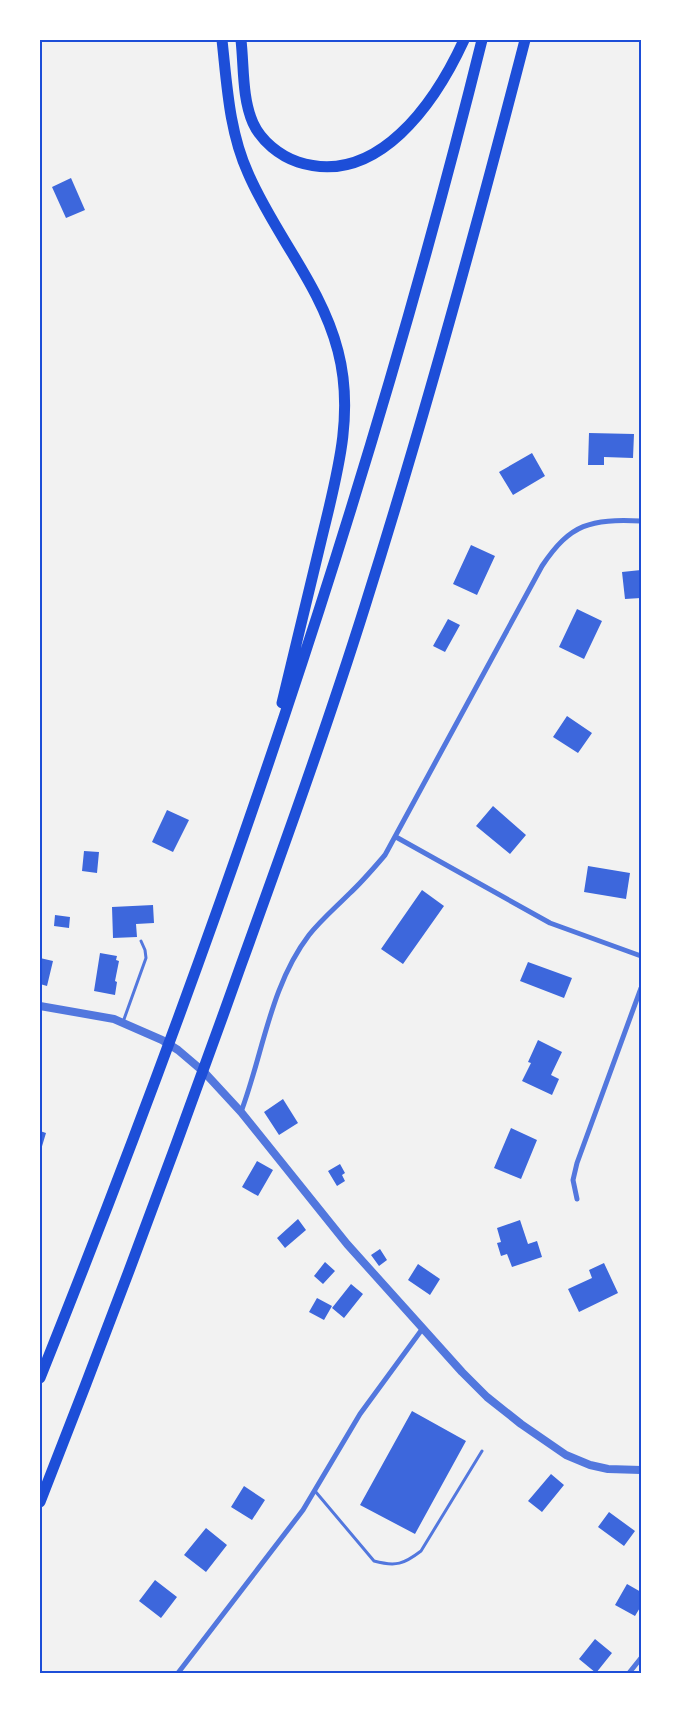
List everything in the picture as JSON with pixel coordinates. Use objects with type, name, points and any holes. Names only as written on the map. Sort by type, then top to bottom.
[{"type":"highway","points":[[222,40],[233,127],[242,159],[256,190],[326,314],[338,350],[345,388],[344,428],[331,496],[264,776]]},
{"type":"highway","points":[[241,40],[246,100],[254,125],[281,154],[306,165],[320,167],[355,162],[387,145],[401,134],[415,120],[435,93],[449,71],[464,40]]},
{"type":"highway","points":[[40,1378],[177,1018],[264,776],[324,598],[380,417],[431,237],[482,40]]},
{"type":"highway","points":[[40,1502],[191,1106],[304,789],[366,601],[445,339],[496,156],[525,40]]},
{"type":"street","points":[[241,1112],[252,1085],[267,1027],[286,974],[299,950],[326,915],[367,876],[385,855],[553,549],[580,527],[606,521],[641,521]]},
{"type":"street","points":[[396,837],[550,923],[641,956]]},
{"type":"street","points":[[577,1199],[573,1180],[577,1163],[641,988]]},
{"type":"street","points":[[40,1006],[114,1019],[162,1040],[178,1050],[204,1073],[241,1112],[347,1244],[462,1372],[487,1396],[521,1424],[566,1455],[590,1465],[608,1469],[641,1470]]},
{"type":"street","points":[[178,1673],[303,1510],[360,1414],[423,1328]]},
{"type":"street","points":[[629,1673],[641,1658]]},
{"type":"lane","points":[[123,1023],[146,958],[145,950],[140,941]]},
{"type":"lane","points":[[314,1490],[374,1561],[388,1565],[407,1562],[421,1550],[482,1451]]},
{"type":"building","points":[[71,178],[85,210],[66,218],[52,187]]},
{"type":"building","points":[[589,433],[634,434],[633,458],[604,457],[604,465],[588,465]]},
{"type":"building","points":[[532,453],[545,476],[513,495],[499,472]]},
{"type":"building","points":[[471,545],[495,556],[477,595],[453,584]]},
{"type":"building","points":[[641,570],[641,598],[625,599],[622,572]]},
{"type":"building","points":[[577,609],[602,621],[584,659],[559,647]]},
{"type":"building","points":[[448,619],[460,625],[445,652],[433,646]]},
{"type":"building","points":[[567,716],[592,733],[578,753],[553,737]]},
{"type":"building","points":[[493,806],[526,835],[510,854],[476,826]]},
{"type":"building","points":[[167,810],[189,820],[173,852],[152,842]]},
{"type":"building","points":[[84,851],[99,852],[97,873],[82,871]]},
{"type":"building","points":[[588,866],[630,873],[626,899],[584,892]]},
{"type":"building","points":[[422,890],[444,906],[403,964],[381,949]]},
{"type":"building","points":[[153,905],[154,923],[136,924],[137,937],[113,938],[112,907]]},
{"type":"building","points":[[55,915],[70,917],[69,928],[54,926]]},
{"type":"building","points":[[100,953],[117,956],[116,960],[119,961],[115,981],[117,982],[115,995],[94,991]]},
{"type":"building","points":[[40,958],[53,961],[47,986],[40,984]]},
{"type":"building","points":[[528,962],[572,978],[564,998],[520,981]]},
{"type":"building","points":[[538,1040],[562,1052],[551,1075],[559,1079],[552,1095],[522,1081],[531,1063],[528,1062]]},
{"type":"building","points":[[283,1099],[298,1123],[279,1135],[264,1112]]},
{"type":"building","points":[[511,1128],[537,1140],[521,1179],[494,1168]]},
{"type":"building","points":[[40,1131],[46,1133],[40,1153]]},
{"type":"building","points":[[257,1161],[273,1170],[258,1196],[242,1187]]},
{"type":"building","points":[[340,1164],[345,1173],[342,1175],[345,1181],[337,1186],[328,1171]]},
{"type":"building","points":[[298,1219],[306,1230],[285,1248],[277,1238]]},
{"type":"building","points":[[520,1220],[528,1244],[537,1241],[542,1257],[512,1267],[507,1254],[501,1256],[497,1243],[501,1242],[497,1228]]},
{"type":"building","points":[[380,1249],[387,1260],[379,1266],[371,1255]]},
{"type":"building","points":[[325,1262],[335,1271],[323,1284],[314,1276]]},
{"type":"building","points":[[604,1263],[618,1293],[579,1312],[568,1289],[592,1278],[589,1270]]},
{"type":"building","points":[[418,1264],[440,1279],[430,1295],[408,1280]]},
{"type":"building","points":[[351,1284],[363,1294],[344,1318],[332,1308]]},
{"type":"building","points":[[317,1298],[332,1306],[324,1320],[309,1312]]},
{"type":"building","points":[[412,1411],[466,1441],[415,1534],[360,1505]]},
{"type":"building","points":[[551,1474],[564,1485],[542,1512],[528,1501]]},
{"type":"building","points":[[244,1486],[265,1500],[252,1520],[231,1507]]},
{"type":"building","points":[[609,1512],[635,1531],[624,1546],[598,1527]]},
{"type":"building","points":[[206,1528],[227,1545],[206,1572],[184,1555]]},
{"type":"building","points":[[155,1580],[177,1597],[161,1618],[139,1601]]},
{"type":"building","points":[[627,1584],[641,1592],[641,1606],[635,1616],[615,1605]]},
{"type":"building","points":[[595,1639],[612,1653],[596,1673],[579,1659]]}]
